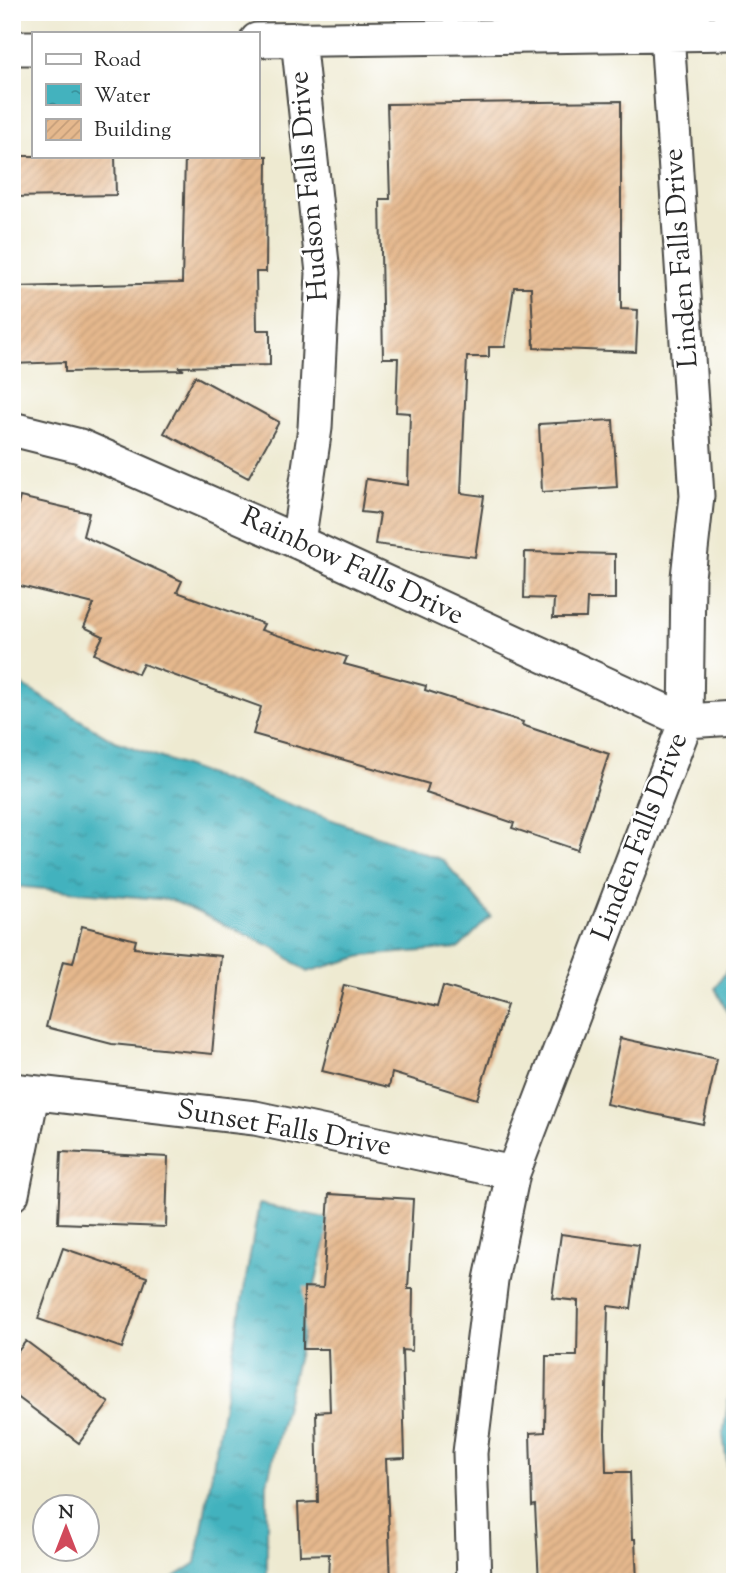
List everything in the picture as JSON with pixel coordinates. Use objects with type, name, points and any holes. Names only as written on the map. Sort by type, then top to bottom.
[{"type":"street","name":"Linden Falls Drive","points":[[474,1582],[470,1454],[491,1280],[513,1173],[685,721],[688,578],[696,496],[667,33]]},
{"type":"street","points":[[259,40],[735,33]]},
{"type":"street","name":"Hudson Falls Drive","points":[[298,39],[323,273],[315,428],[298,542]]},
{"type":"street","points":[[12,48],[32,47]]},
{"type":"street","name":"Rainbow Falls Drive","points":[[12,429],[80,446],[298,542],[685,721]]},
{"type":"street","points":[[685,721],[735,718]]},
{"type":"street","points":[[12,1194],[22,1093]]},
{"type":"street","name":"Sunset Falls Drive","points":[[22,1093],[255,1118],[513,1173]]},
{"type":"water","points":[[12,679],[115,741],[443,860],[491,916],[459,948],[363,956],[307,972],[275,948],[171,900],[12,886]]},
{"type":"water","points":[[735,958],[735,1028],[715,988]]},
{"type":"water","points":[[259,1204],[331,1219],[267,1483],[267,1582],[167,1582],[196,1563]]},
{"type":"water","points":[[735,1358],[735,1518],[723,1435]]},
{"type":"building","points":[[621,101],[621,309],[638,310],[636,352],[534,348],[531,287],[514,287],[505,347],[489,347],[489,357],[467,357],[461,493],[484,496],[475,557],[375,544],[380,514],[361,512],[366,479],[408,485],[410,413],[396,412],[398,358],[383,358],[380,199],[390,199],[387,104]]},
{"type":"building","points":[[12,156],[115,158],[116,195],[12,197]]},
{"type":"building","points":[[267,156],[266,272],[256,272],[257,330],[270,330],[270,365],[65,372],[65,362],[12,364],[12,287],[182,283],[185,158]]},
{"type":"building","points":[[195,376],[279,422],[248,478],[164,433]]},
{"type":"building","points":[[613,420],[617,487],[542,492],[539,424]]},
{"type":"building","points":[[20,497],[89,513],[83,536],[182,581],[177,592],[264,624],[261,630],[347,657],[344,664],[426,686],[425,690],[609,754],[577,850],[512,828],[514,823],[426,793],[429,784],[253,734],[261,707],[143,664],[138,674],[94,654],[103,636],[84,627],[94,604],[12,584],[12,527]]},
{"type":"building","points":[[525,552],[615,554],[615,599],[587,599],[586,618],[553,618],[554,599],[524,598]]},
{"type":"building","points":[[82,926],[136,940],[134,948],[221,956],[212,1054],[112,1044],[46,1027],[63,961],[73,963]]},
{"type":"building","points":[[344,985],[437,1007],[443,986],[507,1005],[477,1099],[392,1073],[389,1087],[322,1071]]},
{"type":"building","points":[[620,1038],[717,1059],[703,1124],[606,1104]]},
{"type":"building","points":[[61,1152],[168,1157],[166,1227],[58,1223]]},
{"type":"building","points":[[329,1194],[413,1199],[408,1289],[413,1289],[412,1351],[402,1350],[405,1458],[386,1459],[391,1582],[328,1582],[329,1554],[300,1555],[298,1503],[318,1502],[316,1412],[330,1411],[328,1349],[303,1349],[304,1287],[323,1288]]},
{"type":"building","points":[[561,1234],[639,1245],[631,1309],[608,1306],[605,1433],[606,1472],[630,1472],[632,1539],[635,1539],[637,1582],[539,1582],[535,1505],[532,1506],[530,1433],[545,1432],[546,1356],[577,1356],[578,1301],[552,1298]]},
{"type":"building","points":[[63,1248],[147,1277],[122,1348],[38,1319]]},
{"type":"building","points":[[26,1341],[109,1403],[79,1443],[12,1393],[12,1359]]}]
